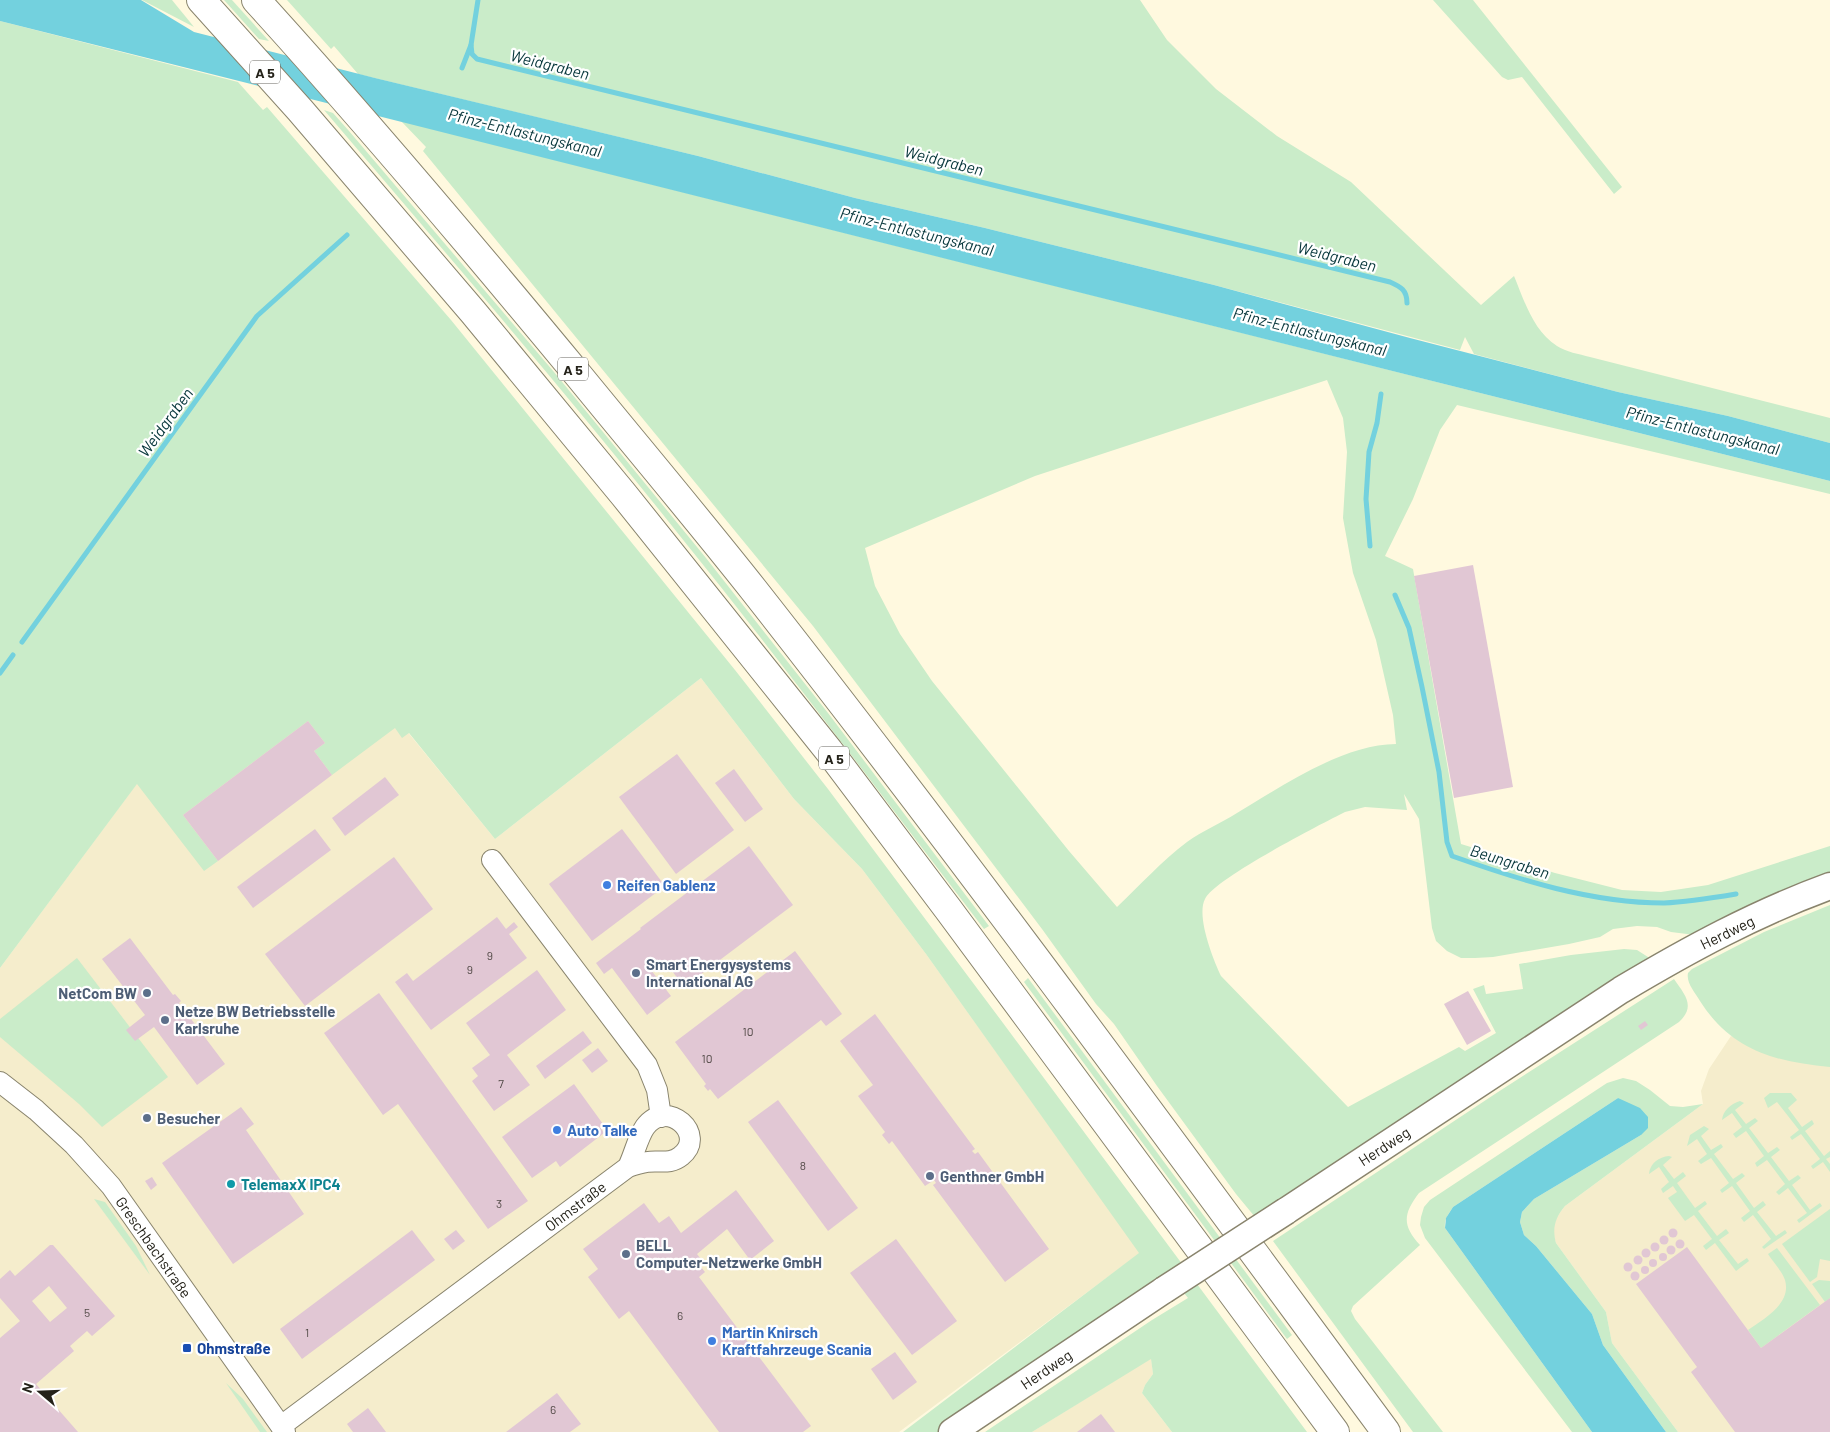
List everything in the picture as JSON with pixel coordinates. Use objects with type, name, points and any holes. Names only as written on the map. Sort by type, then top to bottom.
[{"type":"highway","name":"A 5","points":[[201,0],[300,110],[486,327],[624,495],[829,751],[954,916],[1335,1432]]},
{"type":"highway","name":"A 5","points":[[256,0],[362,119],[510,292],[768,608],[886,760],[1386,1432]]},
{"type":"main road","name":"Herdweg","points":[[952,1432],[1164,1290],[1621,990],[1668,961],[1732,928],[1830,886]]},
{"type":"street","points":[[492,860],[647,1065],[657,1090],[661,1117],[651,1121],[643,1129],[628,1167]]},
{"type":"street","name":"Greschbachstraße","points":[[0,1082],[36,1110],[74,1145],[111,1186],[283,1429]]},
{"type":"street","name":"Ohmstraße","points":[[283,1429],[628,1167],[649,1162],[666,1162],[675,1160],[683,1155],[688,1147],[690,1135],[685,1126],[671,1116],[661,1117]]},
{"type":"shaded area","points":[[286,583],[495,839],[701,678],[794,799],[862,869],[926,954],[1140,1253],[899,1432],[0,1432],[0,968]]},
{"type":"shaded area","points":[[1830,964],[1830,1432],[1678,1432],[1612,1343],[1606,1312],[1556,1243],[1553,1233],[1554,1223],[1565,1206],[1703,1104],[1701,1091],[1709,1069],[1731,1036],[1765,1053]]},
{"type":"shaded area","points":[[1151,1358],[1153,1374],[1142,1393],[1172,1432],[1032,1432]]},
{"type":"green space","points":[[142,0],[172,0],[194,27]]},
{"type":"green space","points":[[224,0],[232,0],[269,41],[259,39]]},
{"type":"green space","points":[[287,0],[1140,0],[1167,40],[1216,89],[1277,136],[1351,182],[1481,305],[1514,276],[1535,324],[1549,340],[1561,348],[1577,354],[1830,418],[1830,443],[1728,416],[1618,392],[1474,354],[1465,337],[1460,350],[1214,285],[855,198],[698,156],[358,74],[334,46],[331,49]]},
{"type":"green space","points":[[1433,0],[1473,0],[1622,187],[1614,194],[1522,77],[1508,80],[1502,77]]},
{"type":"green space","points":[[0,21],[238,82],[263,110],[267,107],[451,320],[735,670],[828,789],[1307,1432],[1172,1432],[1142,1393],[1153,1374],[1151,1359],[1032,1432],[985,1432],[1188,1298],[1169,1274],[938,1432],[903,1432],[1139,1253],[926,954],[862,869],[794,799],[701,678],[495,839],[409,733],[402,738],[395,728],[332,775],[314,751],[325,743],[308,721],[183,815],[218,861],[204,871],[137,784],[0,968]]},
{"type":"green space","points":[[324,110],[333,113],[349,131],[554,372],[706,558],[828,713],[989,926],[984,929],[795,682],[593,428]]},
{"type":"green space","points":[[401,121],[1830,481],[1830,494],[1457,405],[1440,430],[1413,499],[1385,556],[1413,569],[1461,844],[1555,873],[1622,890],[1661,892],[1708,885],[1830,846],[1830,880],[1695,935],[1671,932],[1657,927],[1637,926],[1613,929],[1600,937],[1569,944],[1493,957],[1461,958],[1447,951],[1436,941],[1432,928],[1419,819],[1404,794],[1407,810],[1365,807],[1345,812],[1269,853],[1227,879],[1205,899],[1203,906],[1204,926],[1210,949],[1221,976],[1348,1107],[1459,1047],[1465,1051],[1496,1033],[1473,989],[1484,985],[1486,994],[1523,989],[1519,964],[1571,955],[1624,949],[1637,950],[1648,957],[1648,962],[1255,1217],[1157,1086],[1114,1024],[1096,1004],[1042,929],[813,626],[423,151],[426,147]],"holes":[[[1327,380],[1343,418],[1347,452],[1343,518],[1353,573],[1376,640],[1393,715],[1396,744],[1355,751],[1334,759],[1293,780],[1199,834],[1151,873],[1117,907],[1069,851],[932,681],[900,634],[875,586],[865,548],[1035,476]]]},
{"type":"green space","points":[[1830,905],[1830,1067],[1773,1057],[1740,1042],[1712,1018],[1691,987],[1688,973],[1692,969],[1764,932]]},
{"type":"green space","points":[[77,958],[168,1077],[102,1127],[79,1104],[0,1037],[0,1019]]},
{"type":"green space","points":[[1028,978],[1292,1335],[1287,1339],[1024,982]]},
{"type":"green space","points":[[1674,979],[1685,995],[1688,1006],[1687,1011],[1679,1022],[1419,1193],[1414,1200],[1407,1219],[1410,1231],[1420,1245],[1353,1306],[1351,1311],[1355,1319],[1443,1432],[1413,1432],[1273,1241],[1498,1092]]},
{"type":"green space","points":[[1623,1078],[1636,1081],[1670,1106],[1683,1107],[1703,1104],[1565,1206],[1555,1223],[1554,1233],[1556,1243],[1606,1312],[1612,1343],[1678,1432],[1666,1432],[1603,1345],[1592,1314],[1536,1246],[1524,1235],[1520,1222],[1522,1212],[1534,1199],[1641,1135],[1618,1098],[1453,1207],[1445,1222],[1445,1228],[1592,1432],[1572,1432],[1425,1238],[1420,1225],[1424,1207],[1430,1200],[1607,1083]]},
{"type":"green space","points":[[1770,1093],[1791,1093],[1797,1100],[1788,1108],[1802,1127],[1812,1120],[1814,1124],[1805,1131],[1824,1156],[1830,1151],[1830,1157],[1826,1159],[1830,1164],[1830,1172],[1823,1162],[1813,1169],[1811,1166],[1820,1159],[1801,1134],[1792,1140],[1790,1137],[1799,1130],[1777,1102],[1768,1108],[1764,1098]]},
{"type":"green space","points":[[1740,1101],[1744,1103],[1735,1110],[1746,1124],[1755,1118],[1758,1121],[1749,1128],[1768,1153],[1777,1147],[1780,1150],[1771,1157],[1789,1181],[1798,1175],[1801,1178],[1792,1185],[1810,1210],[1820,1203],[1822,1206],[1799,1223],[1797,1220],[1807,1213],[1788,1188],[1779,1195],[1776,1192],[1785,1184],[1767,1160],[1757,1167],[1755,1163],[1764,1156],[1746,1131],[1736,1138],[1733,1134],[1742,1127],[1732,1113],[1722,1120],[1728,1108]]},
{"type":"green space","points":[[1704,1126],[1709,1129],[1701,1136],[1711,1150],[1721,1144],[1723,1147],[1714,1154],[1733,1179],[1742,1173],[1745,1176],[1736,1183],[1754,1208],[1763,1201],[1766,1205],[1757,1212],[1776,1236],[1785,1230],[1787,1233],[1764,1249],[1762,1247],[1771,1239],[1753,1215],[1744,1222],[1741,1218],[1750,1211],[1732,1186],[1722,1193],[1720,1190],[1729,1183],[1711,1158],[1701,1164],[1698,1161],[1707,1154],[1697,1139],[1687,1146],[1690,1135]]},
{"type":"green space","points":[[1669,1156],[1672,1157],[1663,1165],[1674,1179],[1683,1172],[1686,1176],[1677,1183],[1695,1208],[1705,1201],[1707,1204],[1698,1211],[1717,1236],[1726,1229],[1729,1233],[1719,1240],[1738,1264],[1747,1258],[1749,1261],[1736,1271],[1715,1243],[1706,1250],[1703,1246],[1712,1239],[1694,1215],[1685,1221],[1668,1198],[1677,1192],[1673,1186],[1663,1193],[1661,1189],[1669,1182],[1659,1167],[1649,1174],[1651,1167],[1656,1161]]},
{"type":"green space","points":[[94,1199],[105,1202],[136,1246],[150,1275]]},
{"type":"green space","points":[[1830,1209],[1830,1261],[1820,1259],[1817,1277],[1810,1282],[1782,1244]]},
{"type":"green space","points":[[1777,1248],[1820,1305],[1761,1348],[1748,1330],[1775,1310],[1784,1296],[1786,1289],[1785,1280],[1768,1254]]},
{"type":"green space","points":[[1819,1280],[1830,1281],[1830,1298],[1825,1302],[1812,1284]]},
{"type":"green space","points":[[226,1383],[243,1399],[267,1432],[260,1432]]},
{"type":"water","name":"Pfinz-Entlastungskanal","points":[[0,0],[141,0],[194,32],[698,156],[855,198],[1214,285],[1618,392],[1728,416],[1830,443],[1830,481],[0,21]]},
{"type":"water","points":[[1618,1098],[1640,1108],[1648,1117],[1648,1128],[1641,1135],[1534,1199],[1522,1212],[1520,1222],[1524,1235],[1536,1246],[1592,1314],[1603,1345],[1666,1432],[1592,1432],[1445,1228],[1446,1218],[1453,1207]]},
{"type":"building","points":[[1473,565],[1513,787],[1454,798],[1414,576]]},
{"type":"building","points":[[308,721],[325,743],[314,751],[332,775],[218,861],[183,815]]},
{"type":"building","points":[[677,754],[734,830],[676,874],[619,797]]},
{"type":"building","points":[[734,769],[763,809],[745,822],[715,783]]},
{"type":"building","points":[[385,777],[399,795],[345,836],[332,818]]},
{"type":"building","points":[[315,829],[331,850],[253,908],[237,887]]},
{"type":"building","name":"Reifen Gablenz","points":[[622,829],[665,886],[592,941],[549,884]]},
{"type":"building","points":[[749,846],[793,905],[684,987],[664,960],[651,970],[671,996],[647,1015],[612,968],[604,974],[596,963]]},
{"type":"building","points":[[394,857],[433,909],[305,1006],[265,954]]},
{"type":"building","points":[[497,917],[506,929],[514,922],[518,927],[509,934],[527,958],[431,1030],[395,982],[407,973],[413,981]]},
{"type":"building","points":[[130,938],[173,995],[175,994],[181,1001],[179,1003],[225,1064],[197,1085],[154,1027],[135,1041],[126,1030],[145,1015],[102,959]]},
{"type":"building","points":[[795,951],[842,1014],[826,1026],[821,1020],[718,1099],[710,1089],[708,1091],[704,1086],[706,1084],[675,1042]]},
{"type":"building","points":[[537,970],[566,1010],[507,1055],[530,1085],[494,1111],[472,1081],[478,1076],[472,1068],[490,1055],[466,1023]]},
{"type":"building","points":[[1468,991],[1491,1031],[1467,1045],[1444,1004]]},
{"type":"building","points":[[379,993],[528,1201],[488,1229],[398,1104],[383,1115],[324,1033]]},
{"type":"building","points":[[875,1014],[975,1149],[972,1151],[975,1154],[978,1152],[1049,1249],[1005,1282],[933,1185],[936,1183],[934,1180],[925,1186],[892,1141],[889,1144],[882,1135],[885,1132],[858,1096],[873,1085],[840,1041]]},
{"type":"building","points":[[1645,1021],[1648,1025],[1641,1030],[1638,1026]]},
{"type":"building","points":[[583,1031],[592,1043],[545,1079],[536,1066]]},
{"type":"building","points":[[598,1048],[608,1061],[592,1073],[582,1060]]},
{"type":"building","name":"Auto Talke","points":[[574,1084],[603,1124],[600,1127],[604,1133],[560,1167],[556,1161],[532,1178],[502,1137]]},
{"type":"building","points":[[778,1100],[858,1208],[828,1231],[748,1122]]},
{"type":"building","name":"TelemaxX IPC4","points":[[241,1107],[254,1124],[246,1130],[304,1214],[233,1264],[162,1163]]},
{"type":"building","points":[[152,1177],[157,1185],[151,1190],[145,1181]]},
{"type":"building","points":[[736,1190],[774,1241],[750,1260],[727,1229],[697,1254],[700,1258],[696,1261],[705,1272],[699,1277],[811,1426],[803,1432],[719,1432],[629,1311],[619,1319],[588,1277],[598,1269],[583,1249],[644,1203],[659,1223],[669,1216],[681,1233]]},
{"type":"building","points":[[1673,1229],[1677,1233],[1673,1237],[1669,1233]]},
{"type":"building","points":[[412,1230],[435,1260],[302,1359],[280,1329]]},
{"type":"building","points":[[456,1230],[465,1241],[453,1250],[444,1239]]},
{"type":"building","points":[[1664,1236],[1668,1240],[1664,1244],[1660,1240]]},
{"type":"building","points":[[896,1239],[957,1321],[912,1355],[850,1273]]},
{"type":"building","points":[[1680,1240],[1684,1244],[1680,1248],[1676,1244]]},
{"type":"building","points":[[1655,1243],[1659,1247],[1655,1251],[1651,1247]]},
{"type":"building","points":[[50,1245],[53,1245],[115,1316],[92,1336],[87,1331],[70,1346],[74,1351],[36,1384],[78,1432],[0,1432],[0,1338],[20,1321],[0,1298],[0,1279],[10,1270],[15,1276]],"holes":[[[49,1286],[67,1308],[50,1322],[32,1301]]]},
{"type":"building","points":[[1671,1246],[1675,1250],[1671,1254],[1667,1250]]},
{"type":"building","points":[[1687,1247],[1761,1348],[1830,1298],[1830,1432],[1735,1432],[1691,1372],[1697,1367],[1636,1284]]},
{"type":"building","points":[[1646,1249],[1650,1253],[1646,1257],[1642,1253]]},
{"type":"building","points":[[1663,1253],[1667,1257],[1663,1261],[1659,1257]]},
{"type":"building","points":[[1638,1256],[1642,1260],[1638,1264],[1634,1260]]},
{"type":"building","points":[[1653,1259],[1657,1263],[1653,1267],[1649,1263]]},
{"type":"building","points":[[1628,1263],[1632,1267],[1628,1271],[1624,1267]]},
{"type":"building","points":[[1645,1266],[1649,1270],[1645,1274],[1641,1270]]},
{"type":"building","points":[[1635,1272],[1639,1276],[1635,1280],[1631,1276]]},
{"type":"building","points":[[895,1352],[917,1382],[893,1400],[871,1369]]},
{"type":"building","points":[[557,1393],[581,1424],[570,1432],[506,1432]]},
{"type":"building","points":[[368,1408],[386,1432],[353,1432],[347,1424]]},
{"type":"building","points":[[1101,1414],[1115,1432],[1077,1432]]},
{"type":"waterway","name":"Weidgraben","points":[[462,68],[471,45],[478,0]]},
{"type":"waterway","name":"Weidgraben","points":[[471,45],[472,54],[477,59],[1390,282],[1403,290],[1407,303]]},
{"type":"waterway","name":"Weidgraben","points":[[22,642],[257,316],[347,235]]},
{"type":"waterway","name":"Weidgraben","points":[[1370,546],[1366,499],[1369,452],[1377,423],[1381,394]]},
{"type":"waterway","name":"Beungraben","points":[[1395,595],[1409,628],[1422,687],[1439,772],[1447,842],[1452,856],[1530,881],[1610,899],[1664,903],[1736,894]]},
{"type":"waterway","name":"Weidgraben","points":[[0,673],[13,655]]},
{"type":"place","name":"Reifen Gablenz","points":[[607,885]]},
{"type":"place","name":"Smart Energysystems International AG","points":[[636,973]]},
{"type":"place","name":"NetCom BW","points":[[147,993]]},
{"type":"place","name":"Netze BW Betriebsstelle Karlsruhe","points":[[165,1020]]},
{"type":"place","name":"Besucher","points":[[147,1118]]},
{"type":"place","name":"Auto Talke","points":[[557,1130]]},
{"type":"place","name":"Genthner GmbH","points":[[930,1176]]},
{"type":"place","name":"TelemaxX IPC4","points":[[231,1184]]},
{"type":"place","name":"BELL Computer-Netzwerke GmbH","points":[[626,1254]]},
{"type":"place","name":"Martin Knirsch Kraftfahrzeuge Scania","points":[[712,1341]]},
{"type":"place","name":"Ohmstraße","points":[[187,1348]]}]
